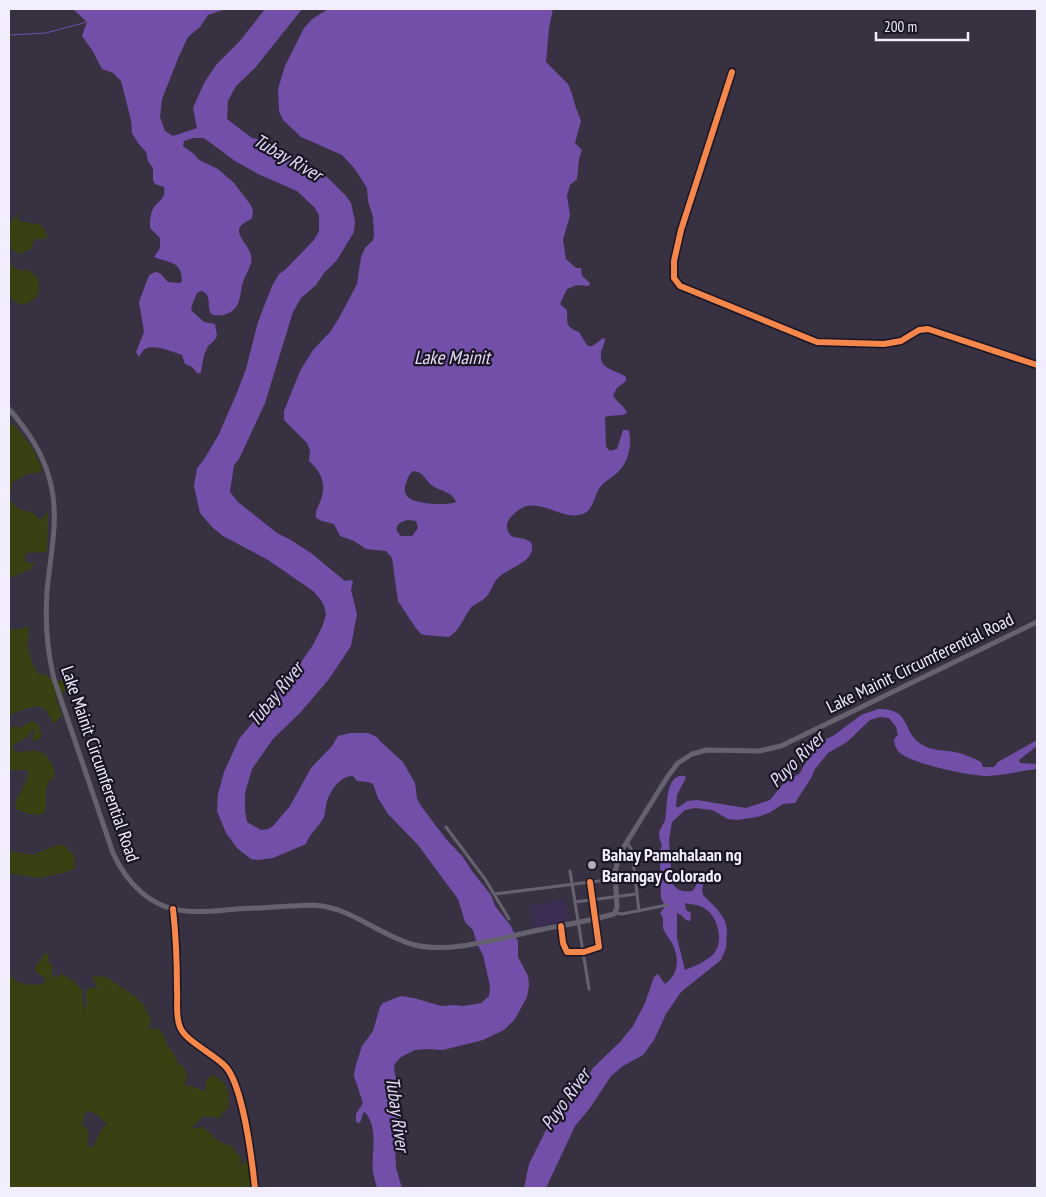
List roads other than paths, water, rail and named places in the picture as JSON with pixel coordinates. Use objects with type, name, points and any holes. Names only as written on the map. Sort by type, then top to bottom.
[{"type":"main road","name":"Lake Mainit Circumferential Road","points":[[9,409],[35,444],[51,484],[54,534],[46,611],[48,652],[54,679],[110,844],[122,872],[145,895],[173,909],[195,912],[313,905],[328,906],[416,945],[436,948],[465,945],[518,935],[616,913],[615,879],[620,853],[668,776],[678,763],[687,756],[698,752],[714,750],[759,751],[781,746],[1037,622]]},
{"type":"street","points":[[732,72],[681,230],[673,268],[674,278],[677,283],[699,294],[817,342],[884,344],[901,341],[920,330],[928,329],[1037,365]]},
{"type":"street","points":[[446,827],[494,894],[509,919]]},
{"type":"street","points":[[627,841],[632,851],[639,911]]},
{"type":"street","points":[[570,872],[589,989]]},
{"type":"street","points":[[494,894],[634,878]]},
{"type":"street","points":[[561,926],[565,950],[569,952],[584,952],[598,948],[590,882]]},
{"type":"street","points":[[575,902],[637,894]]},
{"type":"street","points":[[616,913],[622,914],[667,906]]},
{"type":"street","points":[[173,909],[179,1025],[183,1033],[217,1058],[230,1073],[240,1100],[249,1143],[255,1188]]},
{"type":"water","name":"Tubay River","points":[[73,9],[226,9],[208,15],[200,27],[188,37],[179,56],[162,99],[160,117],[165,131],[173,136],[197,128],[193,108],[204,83],[216,65],[239,42],[265,9],[302,9],[255,68],[236,86],[228,101],[227,119],[252,138],[263,140],[268,145],[300,158],[327,177],[351,203],[355,221],[354,232],[337,260],[324,273],[316,285],[301,298],[293,312],[265,403],[239,459],[234,465],[230,492],[238,502],[277,533],[311,553],[345,581],[351,580],[353,582],[351,590],[357,614],[351,646],[329,679],[300,713],[273,739],[252,769],[245,793],[247,822],[261,830],[273,826],[290,806],[311,768],[332,746],[338,736],[350,733],[368,733],[377,737],[403,762],[415,783],[417,799],[421,806],[446,839],[463,857],[491,895],[495,906],[511,926],[518,942],[518,957],[528,976],[529,985],[527,997],[515,1019],[504,1030],[483,1040],[443,1050],[415,1050],[401,1057],[394,1065],[395,1075],[400,1087],[399,1121],[395,1146],[396,1168],[402,1188],[377,1188],[373,1172],[374,1141],[372,1126],[365,1112],[360,1123],[356,1122],[356,1114],[363,1103],[354,1076],[355,1068],[362,1046],[373,1031],[383,1003],[401,996],[441,1006],[463,1006],[481,1003],[489,996],[490,986],[483,955],[473,930],[465,922],[458,899],[418,845],[388,814],[378,798],[373,784],[357,781],[353,776],[344,778],[335,786],[327,801],[324,817],[306,844],[273,858],[251,859],[237,848],[226,833],[217,811],[218,794],[224,772],[239,739],[291,677],[313,645],[326,615],[321,600],[313,591],[268,560],[223,536],[212,527],[200,513],[194,486],[197,468],[218,436],[236,395],[246,369],[258,322],[272,286],[279,274],[314,240],[319,231],[319,215],[315,208],[297,191],[258,174],[235,161],[204,138],[193,138],[184,141],[183,146],[199,160],[218,169],[234,183],[250,204],[253,210],[252,218],[242,225],[239,229],[239,234],[249,249],[251,263],[243,282],[239,301],[231,312],[224,315],[211,314],[207,295],[201,291],[197,293],[191,310],[204,322],[215,324],[217,336],[208,346],[204,355],[201,372],[198,374],[192,367],[185,364],[182,355],[165,349],[147,348],[143,350],[139,357],[136,352],[144,332],[139,302],[149,275],[155,272],[160,273],[168,282],[180,283],[182,281],[181,274],[174,264],[154,257],[160,248],[160,238],[150,228],[150,217],[154,208],[163,198],[164,187],[155,184],[153,168],[148,161],[146,152],[132,133],[131,120],[121,81],[113,73],[102,69],[82,36],[87,22]]},
{"type":"water","name":"Lake Mainit","points":[[328,9],[553,9],[546,62],[568,84],[581,121],[575,143],[582,150],[577,179],[570,185],[567,196],[570,215],[563,240],[566,259],[576,268],[581,268],[582,276],[590,283],[589,286],[577,285],[567,289],[560,304],[567,310],[569,326],[579,332],[588,346],[603,338],[605,339],[601,354],[603,363],[609,369],[626,377],[626,381],[617,388],[613,395],[627,413],[605,417],[606,447],[610,451],[617,449],[623,430],[627,430],[630,436],[629,452],[622,467],[601,486],[587,512],[574,515],[566,514],[533,505],[524,507],[508,520],[507,528],[510,535],[531,542],[532,549],[530,555],[526,560],[497,579],[487,596],[471,607],[458,628],[449,637],[421,634],[415,627],[398,601],[392,558],[386,551],[366,549],[354,541],[340,536],[334,524],[316,518],[316,510],[323,490],[322,480],[317,470],[309,461],[310,451],[307,443],[284,420],[284,411],[300,371],[313,350],[330,332],[339,318],[357,284],[361,257],[365,248],[373,240],[374,235],[373,217],[368,201],[367,188],[354,168],[342,155],[301,137],[283,120],[279,111],[278,89],[285,66],[304,28],[312,19]],"holes":[[[414,471],[420,473],[433,486],[452,496],[456,502],[432,504],[418,502],[409,498],[405,493],[405,487],[409,476]],[[409,520],[416,521],[418,528],[412,536],[401,536],[398,533],[397,527]]]},
{"type":"water","points":[[878,709],[896,712],[905,721],[915,739],[921,744],[933,749],[965,755],[981,762],[983,767],[994,767],[998,762],[1037,740],[1037,746],[1019,760],[1020,763],[1037,764],[1037,769],[1001,775],[980,776],[932,766],[910,759],[896,748],[894,739],[898,735],[896,727],[889,718],[880,717],[870,720],[847,742],[828,753],[815,769],[795,803],[783,804],[769,813],[757,817],[737,820],[728,819],[712,810],[695,808],[685,810],[672,822],[669,840],[672,883],[680,890],[692,891],[700,874],[704,873],[703,895],[718,910],[725,921],[727,930],[726,948],[721,960],[681,992],[666,1014],[654,1040],[643,1055],[623,1066],[611,1076],[590,1108],[575,1126],[546,1188],[524,1188],[529,1164],[550,1123],[585,1081],[593,1068],[620,1042],[633,1026],[645,1003],[654,977],[658,974],[665,984],[670,980],[675,971],[677,961],[675,950],[664,930],[663,919],[660,913],[664,908],[664,904],[661,898],[660,862],[657,854],[662,846],[659,833],[665,820],[668,792],[673,780],[678,777],[685,776],[686,778],[677,795],[676,807],[687,801],[697,800],[746,808],[770,800],[782,785],[800,773],[809,756],[826,739],[861,715]],"holes":[[[685,903],[700,906],[709,911],[716,922],[719,934],[718,947],[715,952],[701,963],[685,970],[677,938],[677,913],[690,921],[691,913],[686,910]]]},
{"type":"waterway","points":[[9,35],[46,33],[87,22]]},
{"type":"place","name":"Bahay Pamahalaan ng Barangay Colorado","points":[[592,865]]},
{"type":"water label","name":"Puyo River","points":[[796,759]]},
{"type":"water label","name":"Puyo River","points":[[565,1099]]}]
